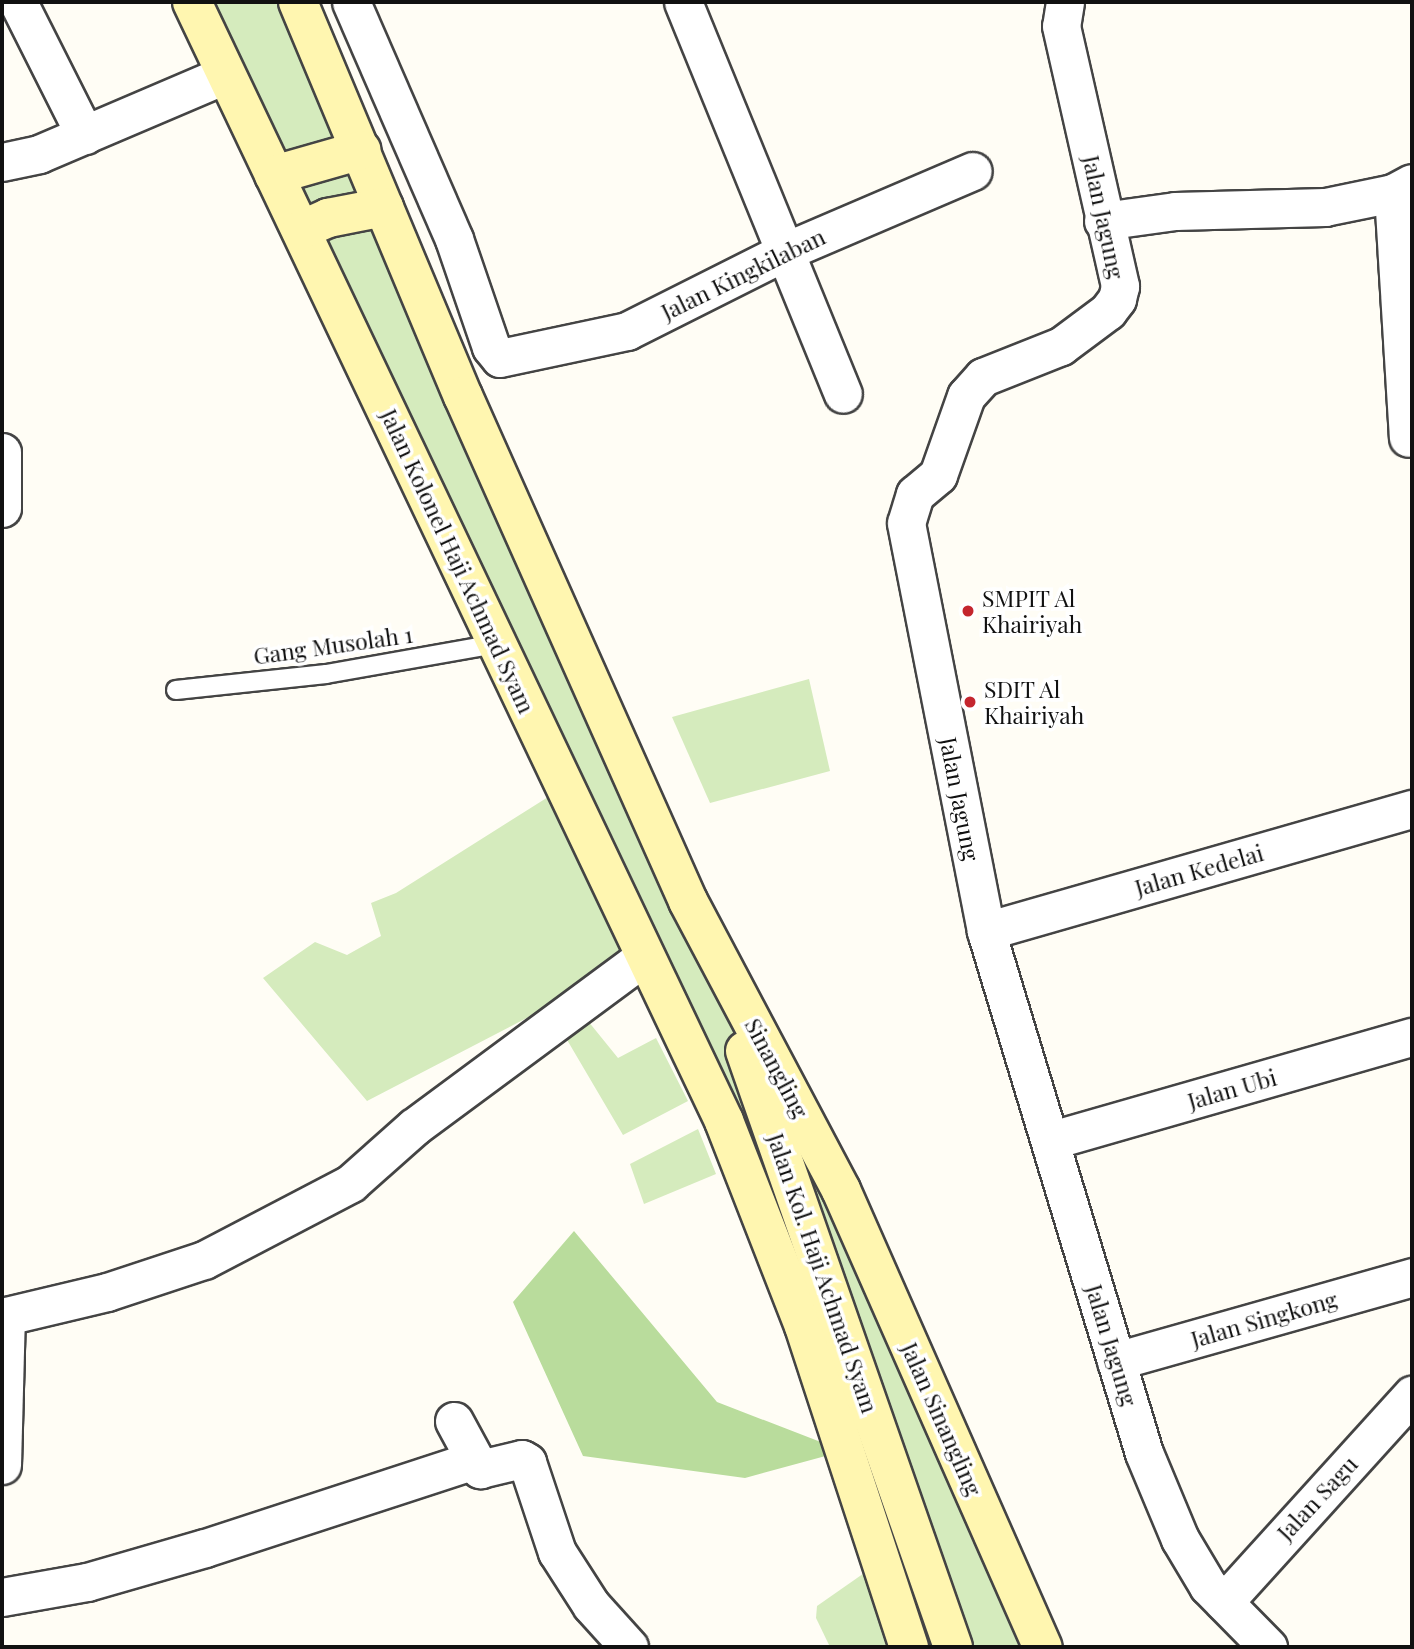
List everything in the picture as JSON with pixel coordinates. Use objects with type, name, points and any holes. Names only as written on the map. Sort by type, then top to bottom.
[{"type":"main road","name":"Jalan Kolonel Haji Achmad Syam","points":[[192,2],[224,75],[301,230],[724,1121]]},
{"type":"main road","points":[[298,2],[463,396],[688,901]]},
{"type":"main road","points":[[274,175],[362,150]]},
{"type":"main road","points":[[301,230],[328,218],[384,207]]},
{"type":"main road","name":"Jalan Kol. Haji Achmad Syam","points":[[688,901],[783,1155],[953,1647]]},
{"type":"main road","name":"Sinangling","points":[[688,901],[841,1190]]},
{"type":"main road","points":[[724,1121],[841,1190]]},
{"type":"main road","name":"Jalan Kol. Haji Achmad Syam","points":[[724,1121],[804,1326],[909,1647]]},
{"type":"main road","points":[[801,1207],[813,1190],[841,1190]]},
{"type":"main road","name":"Jalan Sinangling","points":[[841,1190],[1043,1647]]},
{"type":"street","points":[[18,2],[85,135]]},
{"type":"street","name":"Jalan Kingkilaban","points":[[351,2],[454,240],[491,347],[500,358],[507,359],[627,331],[786,251],[973,171]]},
{"type":"street","points":[[684,2],[843,394]]},
{"type":"street","name":"Jalan Jagung","points":[[1065,2],[1062,26],[1103,220],[1120,286],[1118,299],[1108,311],[1061,346],[984,377],[966,396],[938,475],[908,507],[909,548],[986,931],[1052,1140],[1144,1453],[1180,1539],[1208,1586],[1268,1647]]},
{"type":"street","points":[[2,162],[39,154],[224,75]]},
{"type":"street","points":[[1103,220],[1175,211],[1325,207],[1402,188],[1408,438]]},
{"type":"street","points":[[2,452],[2,508]]},
{"type":"street","name":"Jalan Kedelai","points":[[986,931],[1412,809]]},
{"type":"street","points":[[2,1465],[4,1317],[107,1292],[204,1260],[351,1182],[414,1127],[644,957]]},
{"type":"street","name":"Jalan Ubi","points":[[1052,1140],[1412,1037]]},
{"type":"street","name":"Jalan Singkong","points":[[1116,1361],[1412,1278]]},
{"type":"street","name":"Jalan Sagu","points":[[1224,1601],[1412,1395]]},
{"type":"street","points":[[454,1422],[474,1460],[485,1470],[522,1459],[527,1462],[558,1552],[591,1605],[629,1647]]},
{"type":"street","points":[[2,1599],[87,1582],[205,1548],[474,1460]]},
{"type":"lane","name":"Gang Musolah 1","points":[[176,690],[326,674],[496,644]]},
{"type":"green space","points":[[194,2],[298,2],[643,807],[841,1190],[1043,1647],[955,1647],[801,1207],[815,1190],[839,1188],[724,1121],[644,957],[367,1101],[263,978],[315,942],[347,955],[381,936],[371,903],[396,893],[564,787]]},
{"type":"green space","points":[[809,679],[830,771],[710,803],[672,717]]},
{"type":"green space","points":[[588,1021],[618,1058],[656,1038],[688,1101],[623,1135],[563,1033]]},
{"type":"green space","points":[[698,1129],[716,1174],[644,1204],[630,1164]]},
{"type":"green space","points":[[574,1231],[717,1402],[844,1451],[745,1478],[583,1456],[513,1302]]},
{"type":"green space","points":[[880,1562],[909,1647],[830,1647],[816,1618],[817,1606]]},
{"type":"place","name":"SMPIT Al Khairiyah","points":[[968,611]]},
{"type":"place","name":"SDIT Al Khairiyah","points":[[970,702]]}]
